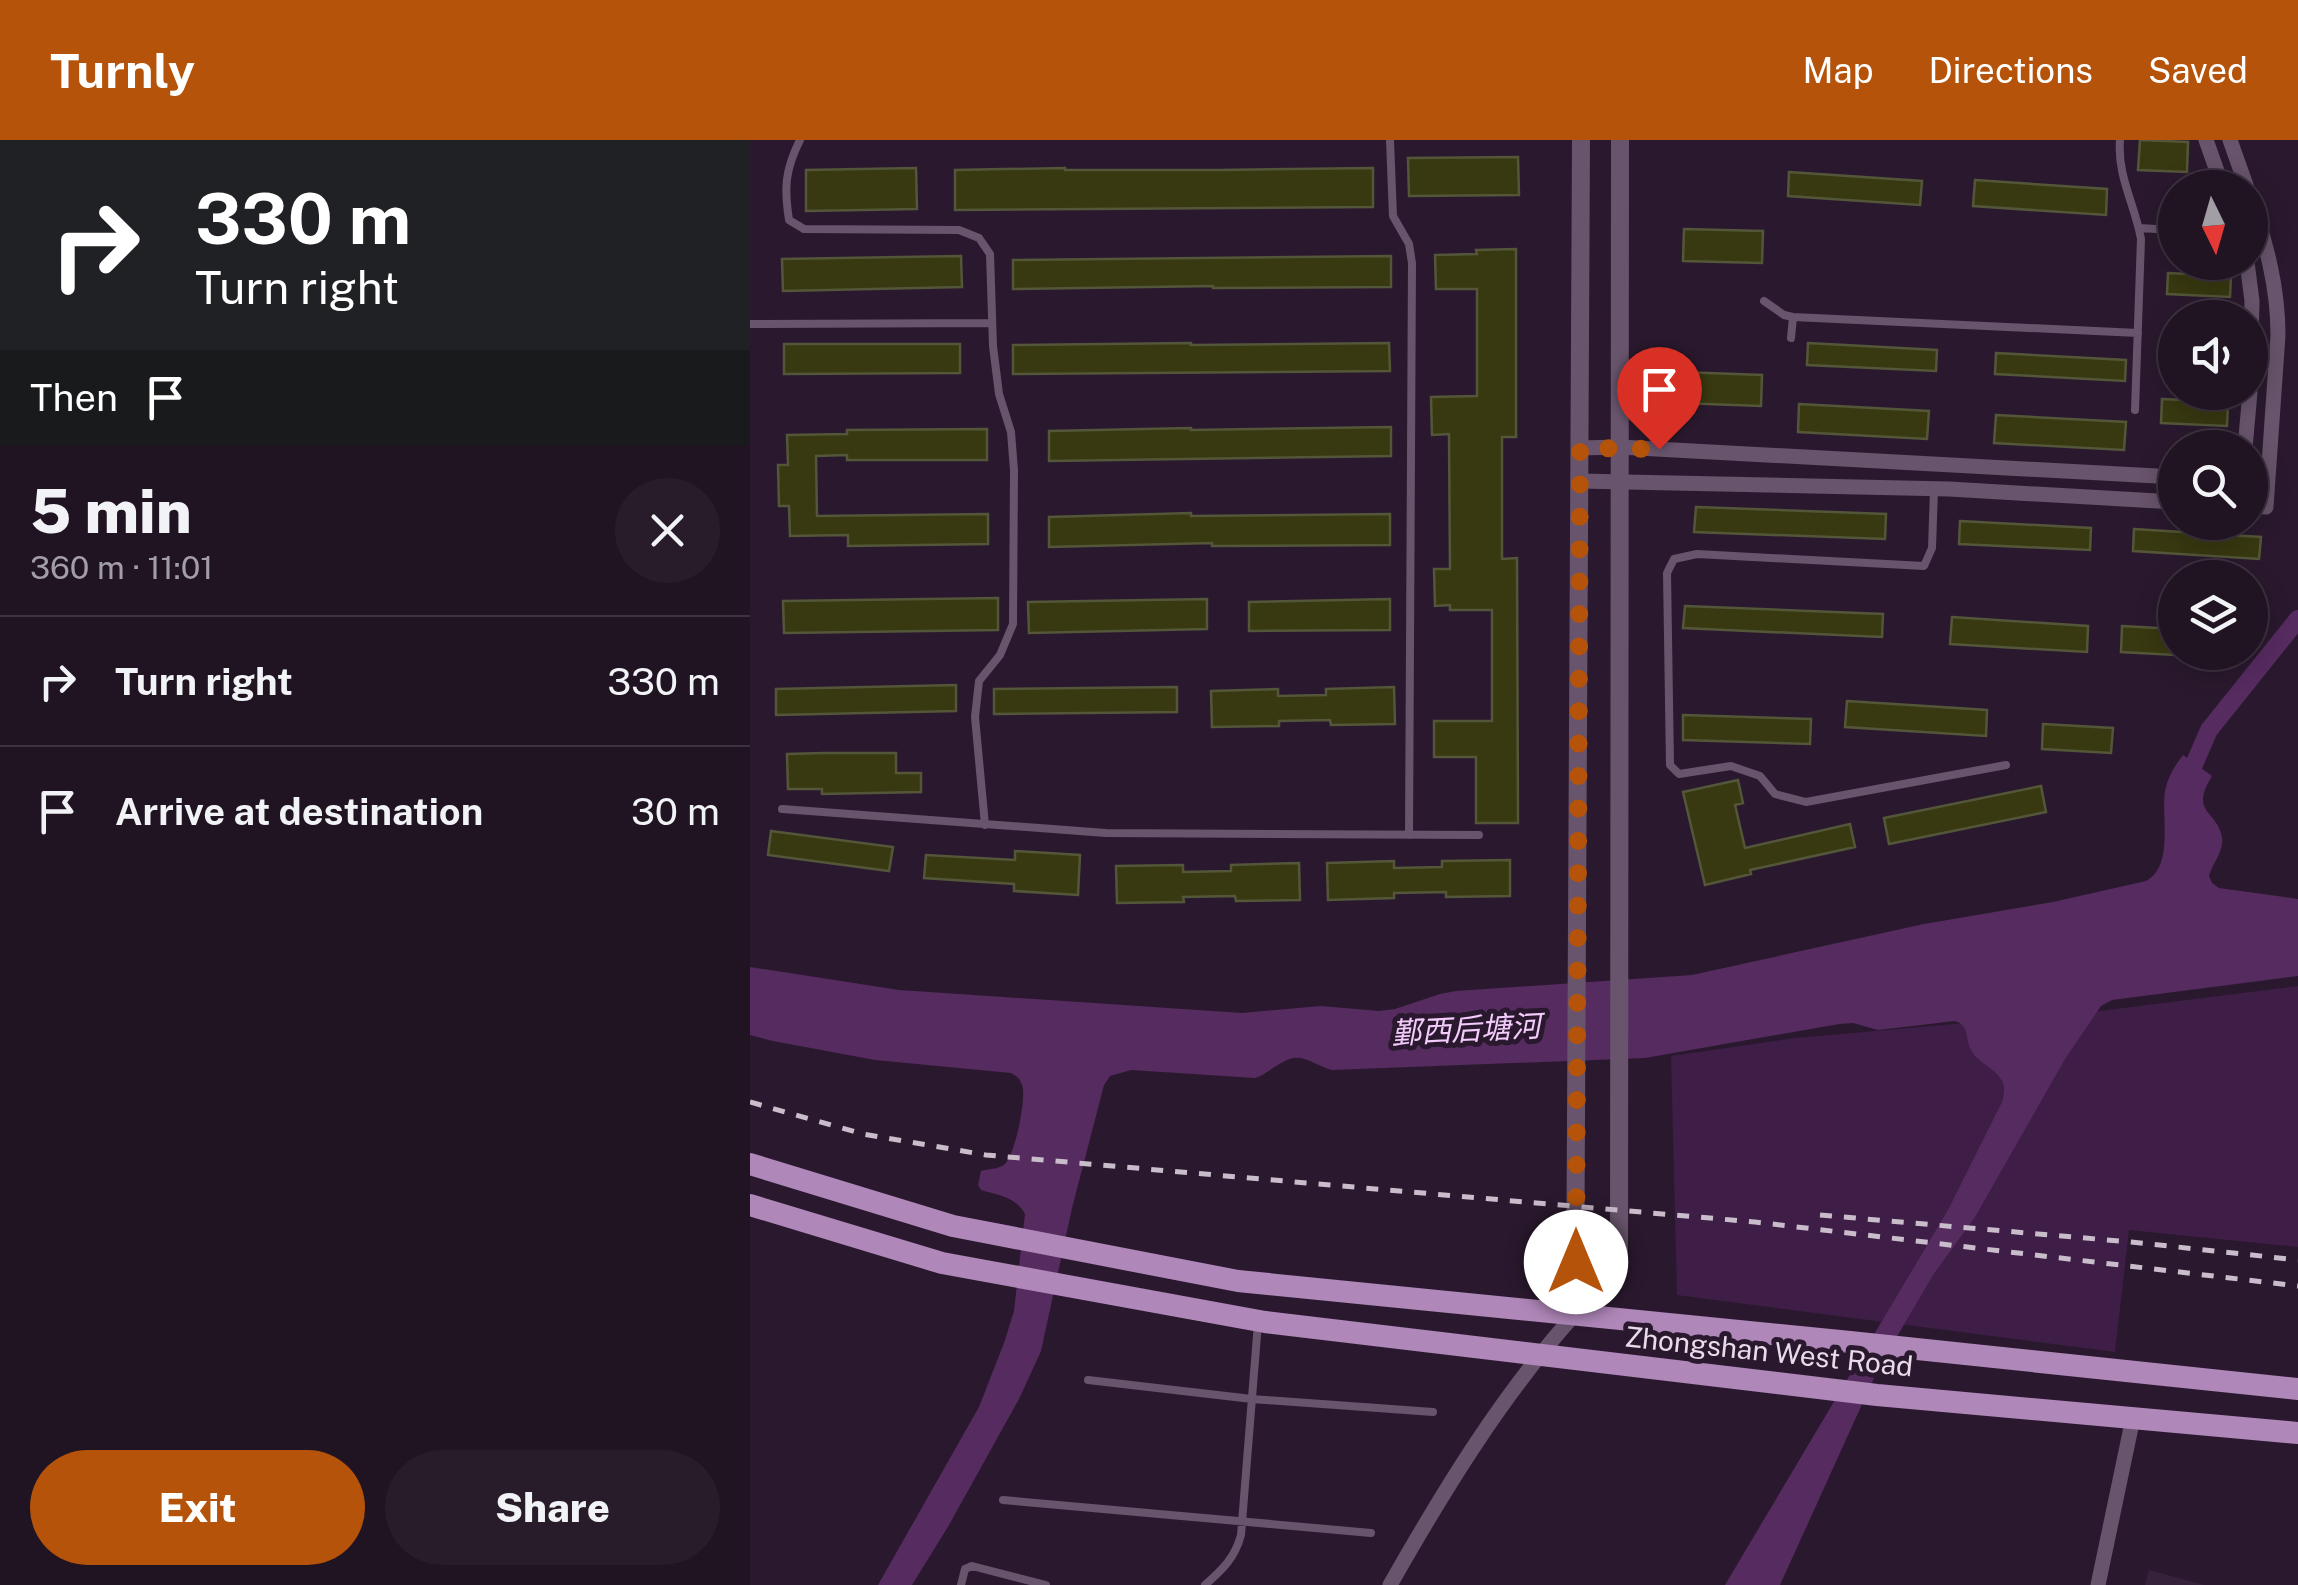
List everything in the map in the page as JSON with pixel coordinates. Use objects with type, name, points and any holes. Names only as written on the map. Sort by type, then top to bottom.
[{"type":"main road","name":"Zhongshan West Road","points":[[750,1164],[954,1226],[1238,1281],[2298,1389]]},
{"type":"main road","name":"Zhongshan West Road","points":[[750,1205],[942,1263],[1258,1321],[1877,1395],[2298,1433]]},
{"type":"street","points":[[1575,1314],[1581,140]]},
{"type":"street","points":[[1390,1585],[1444,1494],[1538,1356],[1619,1262],[1620,140]]},
{"type":"street","points":[[2206,140],[2217,170]]},
{"type":"street","points":[[2230,140],[2241,170]]},
{"type":"street","points":[[2268,255],[2278,308],[2278,335],[2268,482]]},
{"type":"street","points":[[1580,448],[2158,476]]},
{"type":"street","points":[[1579,481],[1934,489],[2158,501]]},
{"type":"street","points":[[2098,1585],[2133,1418]]},
{"type":"lane","points":[[800,140],[789,161],[785,192],[789,220],[804,229],[960,230],[979,238],[990,254],[993,346],[1014,470],[1013,624],[1000,654],[979,681],[975,717],[985,825]]},
{"type":"lane","points":[[1390,140],[1393,216],[1409,244],[1412,263],[1409,835]]},
{"type":"lane","points":[[2120,140],[2120,168],[2141,239],[2136,410]]},
{"type":"lane","points":[[2139,228],[2158,229]]},
{"type":"lane","points":[[1764,301],[1794,318],[2138,334]]},
{"type":"lane","points":[[1790,338],[1794,318]]},
{"type":"lane","points":[[750,324],[992,323]]},
{"type":"lane","points":[[1934,489],[1932,548],[1924,566],[1697,554],[1674,558],[1667,573],[1670,765],[1679,774],[1731,766],[1760,776],[1776,794],[1806,802],[2006,765]]},
{"type":"lane","points":[[782,809],[1106,833],[1479,835]]},
{"type":"lane","points":[[1205,1585],[1227,1565],[1238,1548],[1258,1321]]},
{"type":"lane","points":[[1088,1380],[1434,1412]]},
{"type":"lane","points":[[1002,1500],[1372,1533]]},
{"type":"lane","points":[[960,1585],[965,1569],[972,1566],[1046,1585]]},
{"type":"shaded area","points":[[2298,986],[2298,1247],[2129,1230],[2115,1352],[1677,1295],[1671,1056],[1796,1038],[2092,1012]]},
{"type":"shaded area","points":[[2149,1570],[2204,1585],[2145,1585]]},
{"type":"water","name":"鄞西后塘河","points":[[2183,755],[2212,776],[2204,804],[2219,828],[2222,842],[2209,876],[2212,883],[2219,888],[2298,899],[2298,976],[2112,1000],[2101,1006],[2065,1059],[1975,1217],[1933,1275],[1878,1369],[1780,1585],[1725,1585],[1948,1210],[2002,1102],[2002,1081],[1973,1053],[1965,1028],[1955,1021],[1878,1030],[1853,1023],[1839,1024],[1645,1058],[1332,1070],[1295,1058],[1255,1078],[1131,1070],[1110,1076],[1104,1085],[1072,1208],[1041,1351],[1019,1399],[912,1585],[878,1585],[979,1407],[1014,1311],[1025,1214],[1012,1200],[981,1190],[978,1185],[981,1171],[1004,1165],[1012,1151],[1021,1113],[1022,1085],[1011,1073],[875,1060],[750,1035],[750,967],[899,990],[1242,1013],[1321,1006],[1379,1011],[1456,991],[1692,975],[2146,881],[2160,864],[2165,791]]},
{"type":"building","points":[[2140,140],[2188,142],[2187,170],[2138,170]]},
{"type":"building","points":[[1518,157],[1519,195],[1409,196],[1408,158]]},
{"type":"building","points":[[916,168],[917,209],[806,211],[806,170]]},
{"type":"building","points":[[1373,168],[1373,207],[955,210],[955,170]]},
{"type":"building","points":[[1789,172],[1922,181],[1920,205],[1788,196]]},
{"type":"building","points":[[1975,180],[2107,189],[2106,215],[1973,206]]},
{"type":"building","points":[[1684,229],[1763,231],[1762,263],[1683,261]]},
{"type":"building","points":[[1516,249],[1516,437],[1502,437],[1502,559],[1517,558],[1518,823],[1476,823],[1476,757],[1434,757],[1434,721],[1492,721],[1492,610],[1435,606],[1434,569],[1450,569],[1449,434],[1432,435],[1431,397],[1477,396],[1477,289],[1436,289],[1435,255]]},
{"type":"building","points":[[961,256],[962,287],[783,291],[782,259]]},
{"type":"building","points":[[1391,256],[1391,287],[1013,289],[1013,260]]},
{"type":"building","points":[[2168,280],[2231,280],[2230,297],[2167,294]]},
{"type":"building","points":[[1389,343],[1390,371],[1013,374],[1013,345]]},
{"type":"building","points":[[1808,343],[1937,350],[1936,371],[1807,365]]},
{"type":"building","points":[[784,344],[960,344],[960,373],[784,374]]},
{"type":"building","points":[[1996,353],[2126,360],[2125,381],[1995,374]]},
{"type":"building","points":[[1681,372],[1762,375],[1761,406],[1680,403]]},
{"type":"building","points":[[1799,404],[1929,411],[1927,439],[1798,432]]},
{"type":"building","points":[[2162,410],[2228,410],[2227,426],[2161,423]]},
{"type":"building","points":[[1996,415],[2126,422],[2124,450],[1994,443]]},
{"type":"building","points":[[1391,427],[1391,456],[1049,461],[1049,431]]},
{"type":"building","points":[[987,429],[987,460],[847,460],[847,455],[816,456],[817,516],[988,514],[988,544],[848,546],[848,535],[790,536],[789,506],[779,506],[778,465],[788,465],[787,435],[847,434],[847,430]]},
{"type":"building","points":[[1696,507],[1886,514],[1885,539],[1694,532]]},
{"type":"building","points":[[1390,514],[1390,545],[1212,543],[1049,547],[1049,517]]},
{"type":"building","points":[[1960,521],[2091,528],[2090,550],[1959,544]]},
{"type":"building","points":[[2134,529],[2158,531],[2158,540],[2261,540],[2259,559],[2133,551]]},
{"type":"building","points":[[998,598],[998,630],[784,633],[783,601]]},
{"type":"building","points":[[1207,599],[1207,629],[1029,633],[1028,602]]},
{"type":"building","points":[[1390,599],[1390,630],[1249,631],[1249,602]]},
{"type":"building","points":[[1685,606],[1883,614],[1882,637],[1683,628]]},
{"type":"building","points":[[1952,617],[2088,626],[2087,652],[1950,644]]},
{"type":"building","points":[[2122,626],[2158,628],[2158,654],[2121,652]]},
{"type":"building","points":[[956,685],[956,711],[776,715],[776,689]]},
{"type":"building","points":[[1177,687],[1177,712],[994,714],[994,689]]},
{"type":"building","points":[[1394,687],[1395,724],[1331,725],[1330,720],[1212,727],[1211,691],[1278,689],[1278,696],[1326,695],[1326,689]]},
{"type":"building","points":[[1847,701],[1987,710],[1986,736],[1845,727]]},
{"type":"building","points":[[1683,715],[1811,719],[1810,744],[1683,740]]},
{"type":"building","points":[[2043,724],[2113,728],[2111,753],[2042,749]]},
{"type":"building","points":[[896,753],[896,773],[921,773],[921,792],[822,794],[822,789],[788,789],[787,754]]},
{"type":"building","points":[[1738,780],[1743,803],[1735,805],[1745,848],[1850,824],[1855,847],[1750,870],[1751,874],[1705,885],[1683,792]]},
{"type":"building","points":[[2041,786],[2046,812],[1889,844],[1884,818]]},
{"type":"building","points":[[771,831],[893,847],[889,871],[768,855]]},
{"type":"building","points":[[1015,851],[1080,855],[1078,895],[1014,891],[1014,884],[924,878],[926,855],[1015,860]]},
{"type":"building","points":[[1510,860],[1510,896],[1394,893],[1394,898],[1328,900],[1327,863],[1394,861],[1394,868],[1442,867],[1442,861]]},
{"type":"building","points":[[1299,863],[1300,900],[1236,901],[1235,896],[1117,903],[1116,866],[1183,865],[1183,872],[1231,871],[1231,865]]},
{"type":"waterway","points":[[2186,783],[2209,730],[2298,619]]},
{"type":"railway","points":[[750,1102],[863,1134],[986,1155],[1755,1222],[2298,1286]]},
{"type":"railway","points":[[1820,1215],[2298,1260]]},
{"type":"route","points":[[1576,1262],[1580,448],[1659,449]]}]
